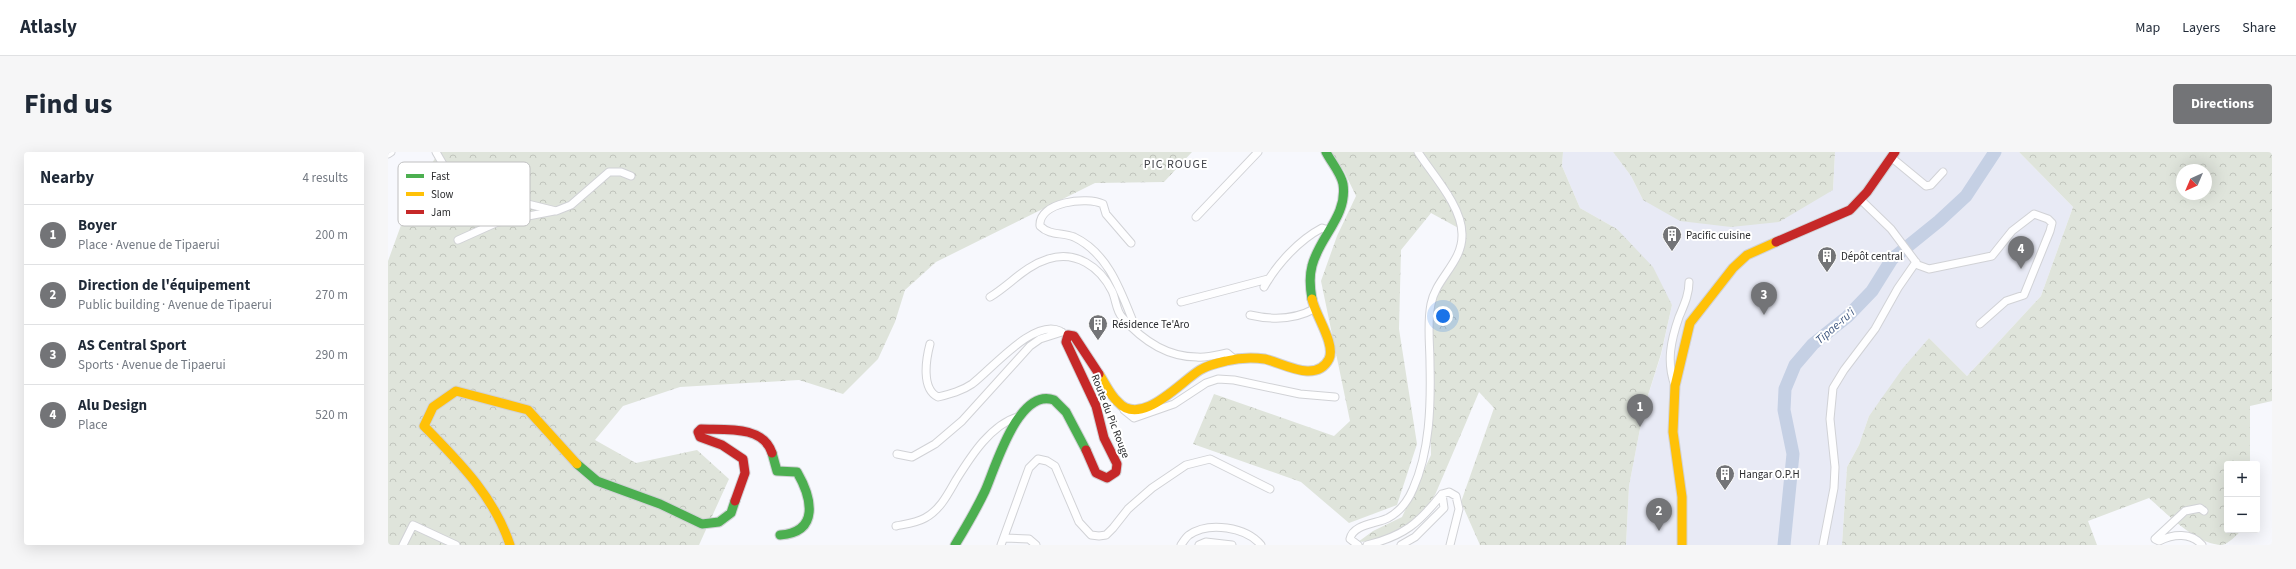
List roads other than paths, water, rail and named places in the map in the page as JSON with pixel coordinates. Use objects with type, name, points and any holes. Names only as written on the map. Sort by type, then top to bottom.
[{"type":"street","points":[[436,152],[442,162]]},
{"type":"street","points":[[1196,217],[1258,152]]},
{"type":"street","name":"Route du Pic Rouge","points":[[955,545],[989,482],[1000,451],[1020,416],[1029,407],[1043,400],[1055,400],[1073,424],[1096,473],[1107,478],[1116,472],[1117,464],[1104,438],[1096,406],[1066,342],[1065,334],[1074,336],[1124,410],[1131,412],[1155,404],[1202,368],[1233,358],[1264,359],[1297,370],[1318,369],[1325,364],[1330,349],[1314,309],[1310,287],[1312,262],[1338,215],[1344,198],[1342,183],[1326,152]]},
{"type":"street","points":[[1358,545],[1350,539],[1351,534],[1357,529],[1388,518],[1398,510],[1406,502],[1420,471],[1426,444],[1430,410],[1428,322],[1431,303],[1438,284],[1452,265],[1462,242],[1461,224],[1454,208],[1436,176],[1418,152]]},
{"type":"street","points":[[1682,545],[1684,518],[1673,432],[1675,386],[1690,323],[1733,268],[1747,255],[1850,210],[1894,155],[1926,186],[1931,185],[1943,172]]},
{"type":"street","points":[[530,215],[571,205],[609,172],[621,172],[631,176]]},
{"type":"street","points":[[1860,199],[1902,243],[1914,259],[1929,269],[1992,256],[2012,231],[2034,214],[2048,219],[2052,223],[2050,232],[2024,295],[2006,301],[1980,324]]},
{"type":"street","points":[[1131,243],[1106,214],[1103,204],[1098,201],[1077,200],[1064,203],[1049,210],[1040,218],[1040,226],[1044,230],[1074,238],[1098,254],[1118,284],[1137,331]]},
{"type":"street","points":[[530,204],[556,210]]},
{"type":"street","points":[[458,240],[489,226]]},
{"type":"street","points":[[1264,287],[1268,279],[1288,256],[1316,231],[1322,228],[1329,230]]},
{"type":"street","points":[[990,296],[1013,278],[1045,260],[1064,256],[1086,261],[1100,274],[1113,292],[1120,316],[1146,341],[1165,351],[1196,358],[1227,354],[1233,358]]},
{"type":"street","points":[[1823,545],[1834,488],[1835,466],[1830,419],[1833,388],[1844,370],[1876,329],[1914,259]]},
{"type":"street","points":[[1182,302],[1268,279]]},
{"type":"street","points":[[1675,386],[1670,369],[1670,352],[1674,331],[1689,292],[1688,282]]},
{"type":"street","points":[[1250,315],[1279,318],[1304,315],[1314,309]]},
{"type":"street","points":[[930,344],[926,359],[926,371],[930,390],[938,398],[956,393],[972,384],[997,361],[1028,337],[1044,329],[1056,329],[1065,334]]},
{"type":"street","points":[[896,454],[912,457],[935,444],[962,421],[1030,346],[1040,338],[1065,334]]},
{"type":"street","points":[[1124,410],[1134,418],[1144,416],[1174,404],[1206,383],[1218,379],[1234,380],[1300,394],[1335,397]]},
{"type":"street","points":[[510,545],[505,526],[469,473],[424,426],[433,407],[456,392],[528,410],[584,471],[597,481],[660,504],[702,524],[720,522],[731,513],[745,474],[743,459],[722,445],[700,437],[698,432],[701,429],[746,432],[756,436],[767,442],[777,471],[789,470],[797,472],[807,492],[809,520],[804,529],[797,535],[780,535]]},
{"type":"street","points":[[896,526],[915,523],[937,509],[970,457],[1007,420],[1020,416]]},
{"type":"street","points":[[1001,545],[1005,538],[1029,468],[1038,459],[1047,461],[1055,466],[1078,522],[1091,535],[1099,536],[1109,532],[1128,509],[1152,488],[1186,465],[1210,459],[1270,489]]},
{"type":"street","points":[[1367,545],[1397,536],[1413,527],[1442,494],[1449,492],[1453,493],[1459,502],[1457,521],[1450,545]]},
{"type":"street","points":[[1401,545],[1415,537],[1444,508],[1442,494]]},
{"type":"street","points":[[2202,545],[2193,538],[2184,536],[2166,537],[2159,541],[2155,539],[2185,511],[2200,508],[2204,511]]},
{"type":"street","points":[[403,545],[413,525],[456,545]]},
{"type":"street","points":[[1181,545],[1188,535],[1202,529],[1232,528],[1249,534],[1261,545]]},
{"type":"street","points":[[1005,538],[1029,538],[1036,545]]},
{"type":"street","points":[[1200,545],[1206,542],[1232,545]]},
{"type":"waterway","name":"Tipae-ru’i","points":[[1784,545],[1793,454],[1784,410],[1785,389],[1795,365],[1813,344],[1847,317],[1872,291],[1892,259],[1939,221],[1966,196],[1995,152]]},
{"type":"place","name":"Pacific cuisine","points":[[1672,252]]},
{"type":"place","name":"Alu Design","points":[[2021,269]]},
{"type":"place","name":"Dépôt central","points":[[1827,273]]},
{"type":"place","name":"AS Central Sport","points":[[1764,315]]},
{"type":"place","name":"Résidence Te'Aro","points":[[1098,341]]},
{"type":"place","name":"Boyer","points":[[1640,427]]},
{"type":"place","name":"Hangar O.P.H","points":[[1725,491]]},
{"type":"place","name":"Direction de l'équipement","points":[[1659,531]]},
{"type":"district","name":"PIC ROUGE","points":[[1176,164]]}]
